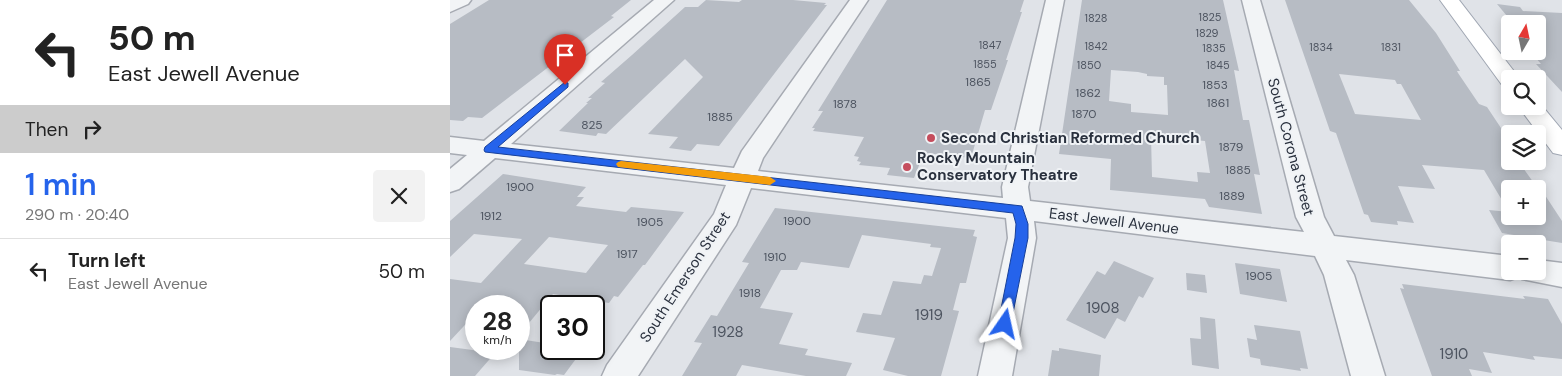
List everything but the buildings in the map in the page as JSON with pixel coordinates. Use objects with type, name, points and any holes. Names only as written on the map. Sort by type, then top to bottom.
[{"type":"main road","points":[[1449,0],[1502,70]]},
{"type":"main road","points":[[1537,115],[1562,148]]},
{"type":"street","points":[[450,7],[462,0]]},
{"type":"street","points":[[450,183],[665,0]]},
{"type":"street","name":"South Emerson Street","points":[[620,376],[726,218],[751,157],[859,0]]},
{"type":"street","points":[[995,376],[1022,238],[1022,224],[1018,209],[1016,187],[1055,0]]},
{"type":"street","name":"South Corona Street","points":[[1251,0],[1310,217],[1339,275],[1368,376]]},
{"type":"street","name":"East Jewell Avenue","points":[[450,145],[1018,209],[1501,267]]},
{"type":"street","points":[[1546,273],[1562,275]]},
{"type":"slow traffic","points":[[621,164],[770,181]]},
{"type":"place","name":"Second Christian Reformed Church","points":[[931,138]]},
{"type":"place","name":"Rocky Mountain Conservatory Theatre","points":[[907,167]]},
{"type":"route","points":[[565,85],[489,150],[1018,209],[1022,224],[1022,238],[1005,324]]}]
